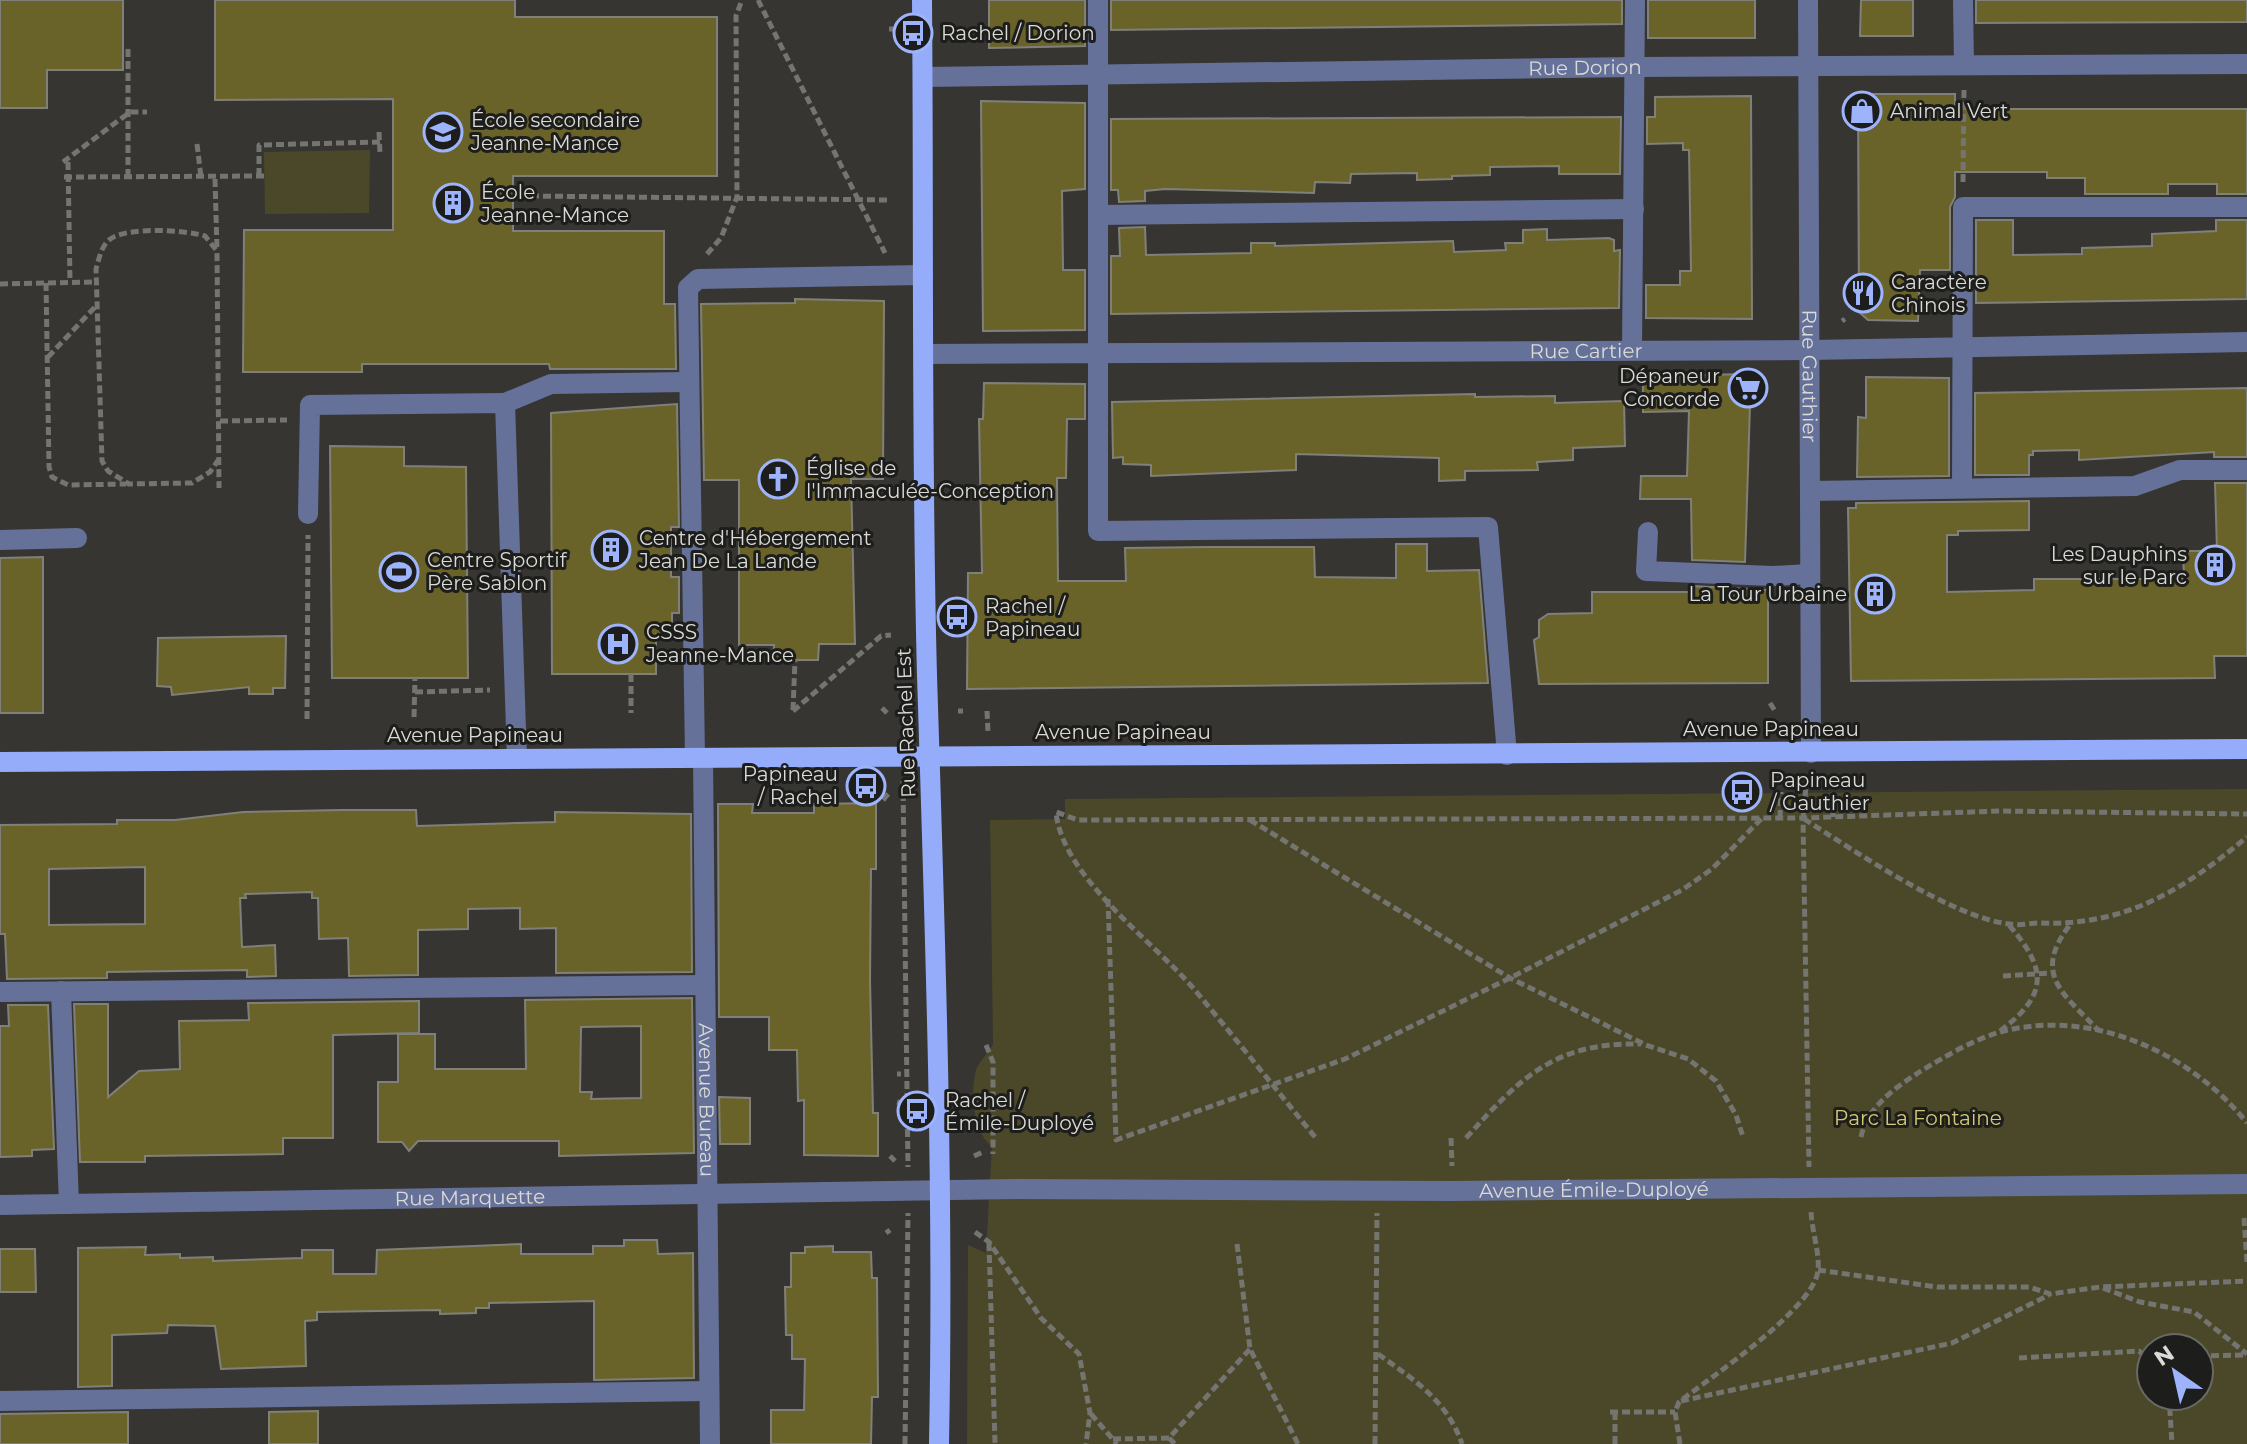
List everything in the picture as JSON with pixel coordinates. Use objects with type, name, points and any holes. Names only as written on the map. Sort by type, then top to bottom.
[{"type":"main road","name":"Rue Rachel Est","points":[[922,0],[924,354],[940,1193],[939,1444]]},
{"type":"main road","name":"Avenue Papineau","points":[[0,762],[2247,749]]},
{"type":"street","points":[[1098,0],[1098,531],[1488,527],[1507,755]]},
{"type":"street","points":[[1632,350],[1635,0]]},
{"type":"street","name":"Rue Gauthier","points":[[1808,0],[1811,753]]},
{"type":"street","points":[[1963,0],[1964,65]]},
{"type":"street","name":"Rue Dorion","points":[[923,77],[1635,67],[2247,64]]},
{"type":"street","points":[[1962,488],[1963,207],[2247,207]]},
{"type":"street","points":[[1099,215],[1634,209]]},
{"type":"street","name":"Avenue Bureau","points":[[710,1444],[705,985],[687,382],[688,288],[698,279],[923,275]]},
{"type":"street","name":"Rue Cartier","points":[[924,354],[1810,350],[2247,342]]},
{"type":"street","points":[[308,514],[310,405],[505,403],[551,384],[687,382]]},
{"type":"street","points":[[505,403],[517,759]]},
{"type":"street","points":[[1810,491],[2135,486],[2180,470],[2247,470]]},
{"type":"street","points":[[1648,532],[1646,571],[1773,576],[1810,574]]},
{"type":"street","points":[[0,540],[77,538]]},
{"type":"street","points":[[0,992],[705,985]]},
{"type":"street","points":[[61,991],[69,1204]]},
{"type":"street","name":"Avenue Émile-Duployé","points":[[940,1193],[1032,1189],[1453,1191],[2247,1184]]},
{"type":"street","name":"Rue Marquette","points":[[0,1205],[940,1193]]},
{"type":"street","points":[[0,1401],[709,1391]]},
{"type":"path","points":[[703,258],[721,238],[737,197],[736,29],[742,0]]},
{"type":"path","points":[[758,0],[890,263]]},
{"type":"path","points":[[128,49],[128,177]]},
{"type":"path","points":[[1963,207],[1964,65]]},
{"type":"path","points":[[70,282],[66,162],[130,112],[147,112]]},
{"type":"path","points":[[379,132],[380,154]]},
{"type":"path","points":[[66,177],[215,179],[262,176],[259,145],[380,142]]},
{"type":"path","points":[[197,144],[201,177]]},
{"type":"path","points":[[215,179],[219,488]]},
{"type":"path","points":[[531,196],[890,200]]},
{"type":"path","points":[[129,484],[108,471],[102,461],[96,269],[104,245],[112,237],[125,233],[188,231],[205,236],[217,251]]},
{"type":"path","points":[[0,284],[97,282]]},
{"type":"path","points":[[46,283],[52,477],[68,485],[192,483],[210,472],[219,459]]},
{"type":"path","points":[[47,358],[96,306]]},
{"type":"path","points":[[220,421],[310,420]]},
{"type":"path","points":[[307,719],[308,514]]},
{"type":"path","points":[[795,660],[793,711],[881,636],[891,635]]},
{"type":"path","points":[[631,674],[631,713]]},
{"type":"path","points":[[414,717],[415,678]]},
{"type":"path","points":[[415,692],[494,690],[494,703]]},
{"type":"path","points":[[1770,703],[1775,711]]},
{"type":"path","points":[[882,708],[887,713]]},
{"type":"path","points":[[987,711],[988,741]]},
{"type":"path","points":[[1780,818],[1781,792]]},
{"type":"path","points":[[1833,792],[1833,817]]},
{"type":"path","points":[[883,800],[889,793]]},
{"type":"path","points":[[1805,799],[1809,1159]]},
{"type":"path","points":[[1315,1137],[1192,987],[1075,861],[1060,832],[1056,812],[1078,820],[1803,818],[1999,811],[2247,814]]},
{"type":"path","points":[[1108,899],[1116,1140],[1354,1055],[1510,978],[1682,890],[1712,869],[1763,817]]},
{"type":"path","points":[[1803,818],[1931,894],[2008,924],[2069,925],[2100,919],[2155,900],[2193,880],[2247,837]]},
{"type":"path","points":[[1249,820],[1510,978],[1646,1045],[1688,1059],[1716,1081],[1736,1115],[1743,1137]]},
{"type":"path","points":[[1861,1137],[1873,1111],[1909,1079],[1998,1033],[2025,1013],[2035,994],[2034,956],[2008,924]]},
{"type":"path","points":[[2069,925],[2051,956],[2052,973],[2061,990],[2099,1031]]},
{"type":"path","points":[[2003,976],[2052,973]]},
{"type":"path","points":[[1998,1033],[2042,1028],[2099,1031],[2147,1046],[2206,1079],[2247,1123]]},
{"type":"path","points":[[986,1045],[993,1062],[993,1154]]},
{"type":"path","points":[[1466,1138],[1504,1095],[1547,1063],[1580,1048],[1646,1045]]},
{"type":"path","points":[[1451,1138],[1452,1160]]},
{"type":"path","points":[[974,1156],[985,1151]]},
{"type":"path","points":[[2244,1218],[2247,1263]]},
{"type":"path","points":[[1680,1444],[1675,1412],[1679,1402],[1779,1324],[1802,1301],[1818,1270],[1811,1219]]},
{"type":"path","points":[[1375,1444],[1377,1221]]},
{"type":"path","points":[[975,1232],[989,1242],[1041,1318],[1079,1354],[1090,1413],[1086,1444]]},
{"type":"path","points":[[989,1242],[995,1444]]},
{"type":"path","points":[[1237,1244],[1250,1349],[1298,1444]]},
{"type":"path","points":[[1818,1270],[1937,1287],[2029,1287],[2050,1294],[2100,1287],[2247,1281]]},
{"type":"path","points":[[2100,1287],[2140,1302],[2194,1312],[2247,1355]]},
{"type":"path","points":[[1679,1402],[1952,1343],[2035,1305],[2050,1294]]},
{"type":"path","points":[[1090,1413],[1115,1442],[1169,1438],[1250,1349]]},
{"type":"path","points":[[2019,1358],[2135,1351]]},
{"type":"path","points":[[1378,1354],[1434,1393],[1456,1425],[1462,1444]]},
{"type":"path","points":[[2215,1356],[2247,1355]]},
{"type":"path","points":[[1615,1444],[1613,1412],[1675,1412]]},
{"type":"path","points":[[2170,1412],[2172,1444]]},
{"type":"path","points":[[1169,1438],[1175,1444]]},
{"type":"green space","points":[[370,150],[369,213],[265,214],[264,152]]},
{"type":"green space","name":"Parc La Fontaine","points":[[2247,789],[2247,1444],[967,1444],[968,1245],[986,1253],[992,1146],[977,1122],[973,1089],[977,1067],[993,1044],[990,820],[1065,819],[1065,799]]},
{"type":"building","points":[[0,0],[123,0],[123,70],[47,70],[47,108],[0,108]]},
{"type":"building","name":"École Jeanne-Mance","points":[[215,0],[515,0],[515,17],[717,17],[717,176],[513,176],[513,231],[664,231],[664,304],[675,304],[676,369],[550,369],[549,364],[362,364],[362,372],[243,372],[244,230],[393,230],[393,99],[215,100]]},
{"type":"building","points":[[989,0],[1085,0],[1085,46],[989,48]]},
{"type":"building","points":[[1111,0],[1622,0],[1622,24],[1111,30]]},
{"type":"building","points":[[1648,0],[1755,0],[1755,38],[1648,38]]},
{"type":"building","points":[[1861,0],[1913,0],[1913,36],[1860,36]]},
{"type":"building","points":[[1976,0],[2247,0],[2247,22],[1976,23]]},
{"type":"building","points":[[1858,94],[1955,94],[1955,109],[2247,109],[2247,194],[2217,194],[2217,184],[2168,184],[2168,194],[2085,194],[2085,178],[2047,178],[2047,172],[1955,172],[1955,197],[1950,207],[1950,270],[1920,270],[1918,321],[1868,320],[1859,312]]},
{"type":"building","points":[[1751,96],[1752,319],[1646,318],[1646,285],[1680,285],[1680,271],[1691,271],[1689,150],[1683,150],[1683,143],[1647,144],[1647,117],[1655,117],[1655,97]]},
{"type":"building","points":[[981,101],[1085,103],[1085,189],[1062,191],[1063,270],[1085,270],[1085,330],[983,331]]},
{"type":"building","points":[[1621,117],[1620,174],[1559,174],[1559,166],[1490,167],[1490,175],[1452,176],[1452,179],[1417,180],[1417,173],[1351,174],[1350,183],[1315,182],[1314,193],[1165,189],[1145,191],[1145,201],[1119,202],[1118,190],[1111,190],[1111,119]]},
{"type":"building","points":[[1976,220],[2013,220],[2013,255],[2082,254],[2082,248],[2152,246],[2152,234],[2216,231],[2216,220],[2247,220],[2247,299],[1976,303]]},
{"type":"building","points":[[1145,227],[1146,255],[1251,253],[1251,243],[1275,243],[1275,246],[1453,241],[1454,252],[1506,250],[1505,243],[1523,243],[1523,230],[1547,229],[1547,240],[1609,238],[1614,240],[1614,251],[1620,250],[1619,308],[1111,314],[1111,256],[1120,256],[1119,228]]},
{"type":"building","name":"Église de l'Immaculée-Conception","points":[[795,299],[884,301],[883,479],[851,479],[855,644],[819,644],[818,660],[773,660],[774,645],[739,645],[739,480],[704,480],[701,304],[795,303]]},
{"type":"building","points":[[1751,374],[1745,562],[1692,560],[1691,499],[1640,499],[1641,476],[1687,476],[1689,411],[1643,412],[1643,376]]},
{"type":"building","points":[[1866,377],[1949,378],[1949,476],[1857,477],[1858,417],[1866,418]]},
{"type":"building","points":[[984,383],[1085,384],[1085,419],[1067,419],[1066,478],[1057,478],[1058,581],[1126,581],[1125,548],[1210,547],[1314,547],[1315,577],[1396,578],[1396,544],[1427,544],[1427,571],[1479,570],[1488,683],[967,689],[968,573],[982,573],[979,419],[983,419]]},
{"type":"building","points":[[2247,388],[2247,457],[2214,457],[2214,452],[2079,460],[2079,450],[2033,451],[2033,455],[2029,455],[2029,475],[1975,475],[1975,393]]},
{"type":"building","points":[[1475,394],[1475,397],[1555,396],[1555,403],[1624,401],[1625,446],[1573,448],[1573,460],[1537,462],[1538,470],[1465,471],[1465,480],[1439,481],[1439,458],[1296,454],[1296,470],[1151,476],[1151,465],[1123,464],[1123,457],[1113,458],[1112,402]]},
{"type":"building","name":"Centre d'Hébergement Jean De La Lande","points":[[677,404],[679,527],[671,527],[671,577],[679,577],[679,613],[672,613],[672,634],[656,634],[656,674],[552,674],[551,413]]},
{"type":"building","name":"Centre Sportif Père Sablon","points":[[330,446],[404,447],[404,466],[466,467],[468,678],[332,678]]},
{"type":"building","points":[[2215,483],[2247,483],[2247,656],[2214,656],[2215,678],[1851,681],[1848,508],[1856,508],[1856,503],[2029,501],[2029,530],[1958,531],[1958,535],[1947,535],[1947,592],[2034,590],[2034,579],[2184,579],[2183,551],[2217,551]]},
{"type":"building","points":[[43,557],[43,713],[0,713],[0,558]]},
{"type":"building","points":[[1692,586],[1768,590],[1768,683],[1539,684],[1534,640],[1539,637],[1539,620],[1548,614],[1592,613],[1592,592],[1692,592]]},
{"type":"building","points":[[286,636],[285,688],[273,688],[273,694],[249,694],[249,687],[172,695],[171,687],[157,686],[158,638]]},
{"type":"building","points":[[876,803],[876,869],[871,869],[870,980],[873,1113],[878,1113],[878,1156],[804,1155],[804,1100],[798,1101],[797,1050],[769,1050],[769,1017],[719,1017],[718,804],[753,804],[752,813],[814,813],[814,804]]},
{"type":"building","points":[[416,810],[417,826],[555,822],[555,812],[691,814],[692,972],[556,973],[556,928],[520,929],[520,908],[468,909],[468,929],[418,930],[418,975],[349,976],[348,938],[319,939],[318,898],[312,898],[312,892],[245,894],[246,898],[240,898],[242,947],[275,945],[276,976],[247,977],[247,970],[107,972],[107,978],[7,979],[5,934],[0,934],[0,825],[117,824],[117,820],[175,820],[243,812]],"holes":[[[145,867],[145,924],[49,925],[49,869]]]},
{"type":"building","points":[[692,998],[694,1153],[559,1156],[559,1141],[418,1141],[409,1151],[402,1142],[378,1142],[378,1082],[398,1082],[398,1034],[435,1034],[435,1069],[526,1069],[525,1000]],"holes":[[[641,1026],[641,1098],[591,1099],[592,1092],[580,1092],[581,1027]]]},
{"type":"building","points":[[419,1001],[419,1033],[333,1035],[333,1138],[283,1138],[283,1154],[145,1156],[145,1162],[80,1162],[74,1004],[108,1004],[108,1097],[139,1071],[180,1069],[179,1021],[249,1020],[248,1003]]},
{"type":"building","points":[[8,1005],[48,1005],[54,1149],[32,1150],[32,1156],[0,1157],[0,1026],[9,1026]]},
{"type":"building","points":[[719,1097],[750,1098],[750,1144],[720,1144]]},
{"type":"building","points":[[624,1240],[657,1240],[658,1254],[693,1253],[694,1378],[594,1380],[594,1301],[489,1303],[489,1308],[476,1308],[476,1313],[440,1314],[440,1310],[317,1312],[317,1320],[305,1321],[306,1366],[221,1369],[215,1326],[168,1325],[167,1333],[112,1335],[112,1386],[78,1387],[78,1248],[146,1247],[145,1255],[180,1254],[180,1258],[213,1257],[213,1261],[302,1258],[302,1250],[333,1250],[333,1274],[376,1274],[377,1250],[521,1244],[521,1254],[593,1254],[593,1246],[624,1246]]},
{"type":"building","points":[[833,1246],[833,1252],[871,1252],[872,1278],[877,1278],[878,1397],[872,1397],[871,1444],[771,1444],[771,1410],[804,1410],[805,1359],[792,1359],[792,1335],[786,1335],[785,1287],[791,1287],[791,1253],[805,1253],[805,1247]]},
{"type":"building","points":[[0,1249],[35,1249],[36,1292],[0,1292]]},
{"type":"building","points":[[318,1411],[318,1444],[269,1444],[269,1412]]},
{"type":"building","points":[[128,1412],[128,1444],[0,1444],[0,1414]]},
{"type":"place","name":"Rachel / Dorion","points":[[913,33]]},
{"type":"place","name":"Animal Vert","points":[[1862,111]]},
{"type":"place","name":"École secondaire Jeanne-Mance","points":[[443,132]]},
{"type":"place","name":"École Jeanne-Mance","points":[[453,203]]},
{"type":"place","name":"Caractère Chinois","points":[[1863,293]]},
{"type":"place","name":"Dépaneur Concorde","points":[[1748,388]]},
{"type":"place","name":"Église de l'Immaculée-Conception","points":[[778,479]]},
{"type":"place","name":"Centre d'Hébergement Jean De La Lande","points":[[611,550]]},
{"type":"place","name":"Les Dauphins sur le Parc","points":[[2215,565]]},
{"type":"place","name":"Centre Sportif Père Sablon","points":[[399,572]]},
{"type":"place","name":"La Tour Urbaine","points":[[1875,594]]},
{"type":"place","name":"Rachel / Papineau","points":[[957,617]]},
{"type":"place","name":"CSSS Jeanne-Mance","points":[[618,644]]},
{"type":"place","name":"Papineau / Rachel","points":[[866,786]]},
{"type":"place","name":"Papineau / Gauthier","points":[[1742,792]]},
{"type":"place","name":"Rachel / Émile-Duployé","points":[[917,1111]]}]
